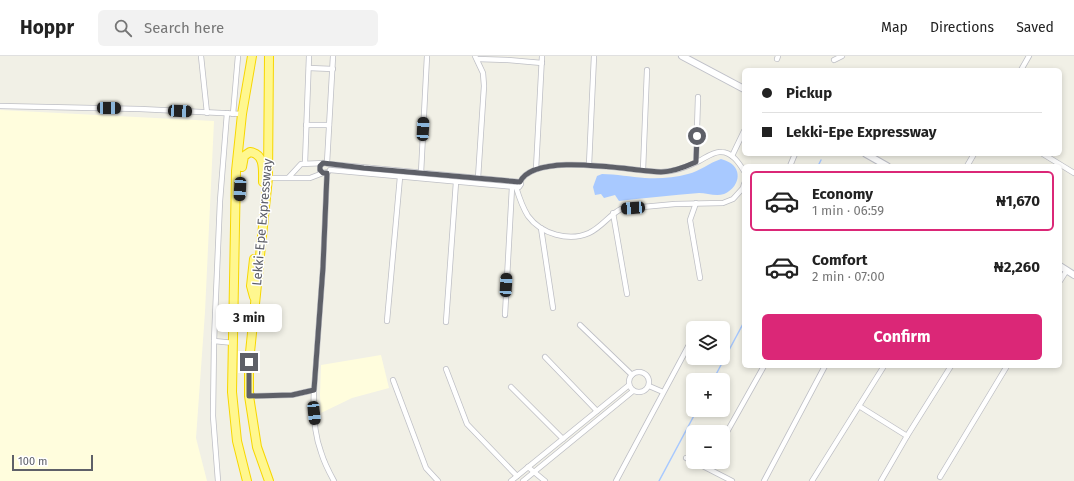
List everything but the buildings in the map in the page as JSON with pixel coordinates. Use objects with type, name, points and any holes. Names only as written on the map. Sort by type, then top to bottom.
[{"type":"highway","name":"Lekki-Epe Expressway","points":[[247,481],[240,456],[232,392],[236,171],[242,114],[252,56]]},
{"type":"highway","name":"Lekki-Epe Expressway","points":[[269,56],[268,178],[249,362],[249,396],[257,447],[269,481]]},
{"type":"highway","points":[[236,219],[240,204],[242,162],[244,156],[250,152],[254,152],[259,156],[262,162],[263,182],[251,286],[255,304]]},
{"type":"main road","points":[[682,56],[742,88]]},
{"type":"main road","points":[[870,156],[884,164]]},
{"type":"main road","points":[[1062,267],[1074,274]]},
{"type":"street","points":[[201,56],[207,113]]},
{"type":"street","points":[[233,114],[238,56]]},
{"type":"street","points":[[305,163],[310,56]]},
{"type":"street","points":[[333,56],[326,164],[327,172],[323,267],[314,405],[321,452],[334,481]]},
{"type":"street","points":[[421,173],[427,56]]},
{"type":"street","points":[[536,169],[542,56]]},
{"type":"street","points":[[589,165],[594,56]]},
{"type":"street","points":[[834,60],[842,56]]},
{"type":"street","points":[[1023,68],[1029,56]]},
{"type":"street","points":[[478,178],[484,86],[483,73],[476,58],[542,63]]},
{"type":"street","points":[[309,68],[333,69]]},
{"type":"street","points":[[643,170],[647,70]]},
{"type":"street","points":[[696,162],[698,97]]},
{"type":"street","points":[[0,106],[140,109],[242,114]]},
{"type":"street","points":[[218,481],[212,416],[220,201],[227,114]]},
{"type":"street","points":[[306,125],[329,125]]},
{"type":"street","points":[[732,156],[742,135]]},
{"type":"street","points":[[326,164],[319,168],[327,172],[514,187],[520,186],[520,182],[525,175],[536,169],[552,166],[589,165],[661,172],[676,170],[722,152],[732,156],[740,163],[742,167]]},
{"type":"street","points":[[1046,156],[1059,164]]},
{"type":"street","points":[[288,177],[296,168],[305,163],[520,182]]},
{"type":"street","points":[[1062,166],[1074,173]]},
{"type":"street","points":[[268,178],[310,178],[327,172]]},
{"type":"street","points":[[387,321],[400,177]]},
{"type":"street","points":[[446,322],[456,182]]},
{"type":"street","points":[[514,187],[528,215],[534,222],[541,228],[560,236],[577,236],[589,233],[599,227],[613,213],[621,209],[675,204],[723,203],[734,199],[742,189]]},
{"type":"street","points":[[504,315],[514,187]]},
{"type":"street","points":[[696,203],[690,220],[700,278]]},
{"type":"street","points":[[613,213],[627,294]]},
{"type":"street","points":[[541,228],[553,308]]},
{"type":"street","points":[[1062,278],[1067,270]]},
{"type":"street","points":[[580,325],[632,375]]},
{"type":"street","points":[[214,341],[234,343]]},
{"type":"street","points":[[616,481],[686,350]]},
{"type":"street","points":[[545,357],[597,411]]},
{"type":"street","points":[[730,427],[763,368]]},
{"type":"street","points":[[764,481],[824,368]]},
{"type":"street","points":[[812,481],[883,368]]},
{"type":"street","points":[[881,481],[950,368]]},
{"type":"street","points":[[940,477],[1006,368]]},
{"type":"street","points":[[446,369],[467,424],[517,476]]},
{"type":"street","points":[[638,372],[645,374],[649,379],[649,386],[644,392],[640,393],[633,391],[629,385],[632,375],[638,372]]},
{"type":"street","points":[[393,380],[426,468],[438,481]]},
{"type":"street","points":[[511,481],[629,385]]},
{"type":"street","points":[[649,386],[663,392]]},
{"type":"street","points":[[511,387],[563,439]]},
{"type":"street","points":[[249,396],[292,395],[314,390]]},
{"type":"street","points":[[523,481],[633,391]]},
{"type":"street","points":[[858,406],[907,436]]},
{"type":"street","points":[[528,467],[545,481]]},
{"type":"street","points":[[711,469],[732,481]]},
{"type":"shaded area","points":[[0,110],[214,121],[205,312],[196,438],[207,481],[0,481]]},
{"type":"shaded area","points":[[381,355],[389,388],[352,398],[321,413],[321,365]]},
{"type":"water","points":[[721,159],[728,161],[735,167],[738,177],[734,187],[721,195],[699,193],[619,201],[615,195],[604,198],[601,194],[595,195],[593,187],[597,176],[602,174],[640,178],[672,177],[692,173]]},
{"type":"waterway","points":[[819,164],[821,160]]},
{"type":"waterway","points":[[717,373],[742,326]]},
{"type":"waterway","points":[[659,481],[693,417]]},
{"type":"route","points":[[249,362],[249,396],[292,395],[314,390],[323,267],[327,173],[325,174],[321,172],[319,168],[321,164],[327,163],[364,168],[520,182],[525,175],[536,169],[552,166],[589,165],[661,172],[676,170],[696,162],[697,136]]}]
